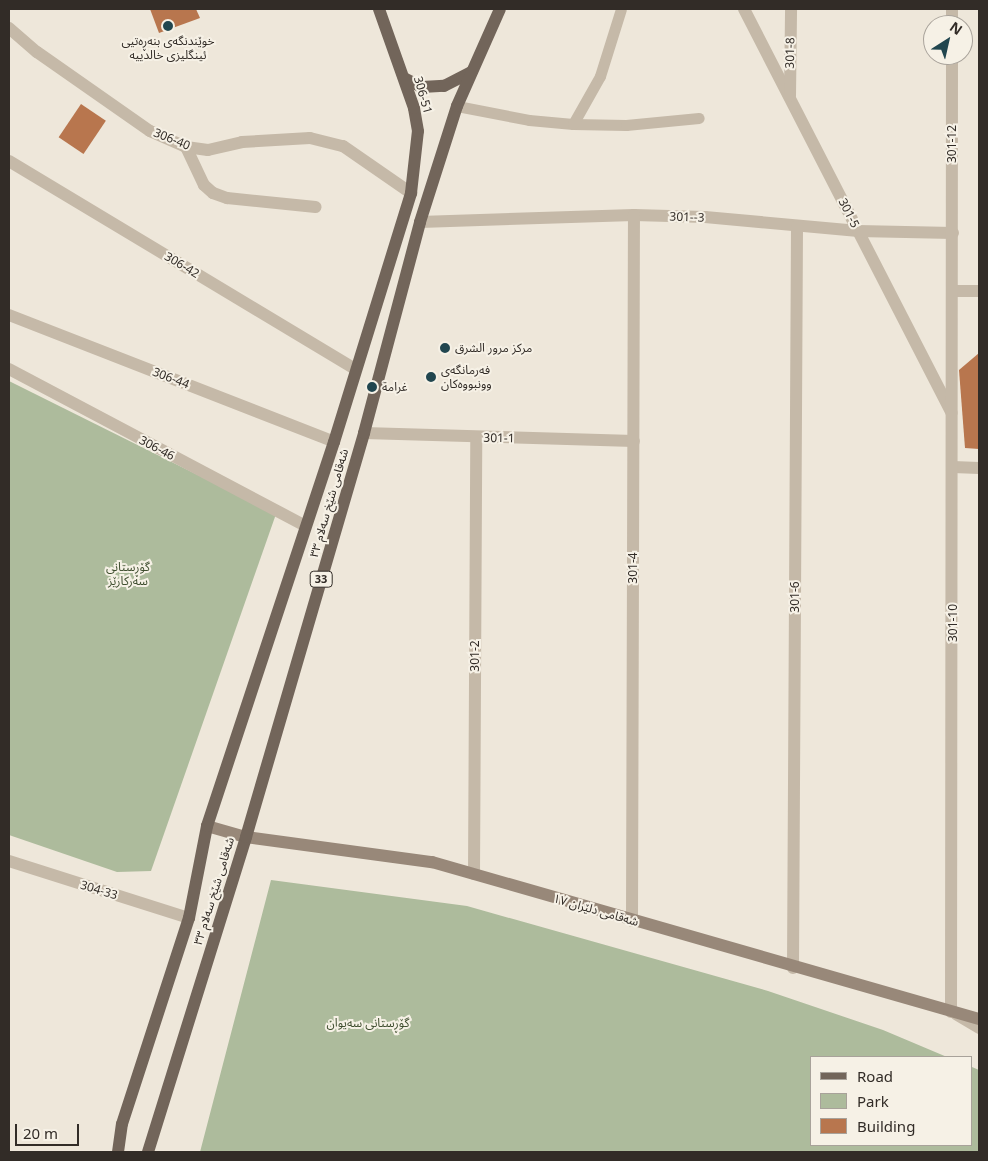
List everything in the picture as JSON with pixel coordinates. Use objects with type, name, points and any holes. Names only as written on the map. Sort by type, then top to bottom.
[{"type":"main road","name":"306-51","points":[[379,9],[414,108],[418,131],[412,193]]},
{"type":"main road","name":"شەقامی شێخ سەلام ٣٣","points":[[148,1152],[246,836],[364,433],[420,222],[457,106],[500,9]]},
{"type":"main road","points":[[404,78],[422,87],[444,86],[472,72]]},
{"type":"main road","name":"شەقامی شێخ سەلام ٣٣","points":[[118,1152],[122,1124],[189,918],[207,826],[334,442],[355,369],[412,193]]},
{"type":"main road","points":[[374,309],[396,314]]},
{"type":"main road","name":"شەقامی دلێران ١٧","points":[[207,826],[246,836],[432,862],[793,968],[979,1019]]},
{"type":"street","name":"301-5","points":[[744,9],[954,416]]},
{"type":"street","name":"301-8","points":[[790,9],[790,98]]},
{"type":"street","name":"306-40","points":[[9,28],[36,52],[150,131],[186,147],[208,150],[242,142],[310,138],[342,146],[412,193]]},
{"type":"street","name":"301-12","points":[[952,65],[953,233]]},
{"type":"street","points":[[186,147],[204,185],[213,193],[227,198],[316,207]]},
{"type":"street","name":"306-42","points":[[9,161],[355,369]]},
{"type":"street","name":"301--3","points":[[420,222],[634,215],[858,231],[953,233]]},
{"type":"street","name":"301-4","points":[[632,921],[634,215]]},
{"type":"street","name":"301-6","points":[[793,968],[797,226]]},
{"type":"street","name":"301-10","points":[[952,1012],[953,233]]},
{"type":"street","points":[[953,291],[979,291]]},
{"type":"street","name":"306-44","points":[[9,315],[334,442]]},
{"type":"street","name":"306-46","points":[[9,369],[305,526]]},
{"type":"street","name":"301-1","points":[[364,433],[634,441]]},
{"type":"street","name":"301-2","points":[[474,874],[476,437]]},
{"type":"street","points":[[954,467],[979,468]]},
{"type":"street","name":"304-33","points":[[9,861],[189,918]]},
{"type":"street","points":[[952,1012],[979,1028]]},
{"type":"lane","points":[[573,124],[600,76],[621,9]]},
{"type":"lane","points":[[457,106],[529,120],[573,124],[626,126],[698,118]]},
{"type":"green space","name":"گۆڕستانی سەرکارێز","points":[[9,381],[276,514],[151,871],[117,872],[9,835]]},
{"type":"green space","name":"گۆڕستانی سەیوان","points":[[271,880],[467,906],[768,991],[883,1030],[945,1056],[810,1056],[810,1146],[973,1146],[973,1067],[979,1070],[979,1152],[200,1152]]},
{"type":"building","name":"خوێندنگەی بنەڕەتیی ئینگلیزی خالدییە","points":[[150,9],[196,9],[200,18],[159,33]]},
{"type":"building","points":[[81,104],[106,121],[84,154],[59,137]]},
{"type":"building","points":[[979,353],[979,449],[965,448],[959,370]]},
{"type":"place","name":"خوێندنگەی بنەڕەتیی ئینگلیزی خالدییە","points":[[168,26]]},
{"type":"place","name":"مرکز مرور الشرق","points":[[445,348]]},
{"type":"place","name":"فەرمانگەی وونبووەکان","points":[[431,377]]},
{"type":"place","name":"غرامة","points":[[372,387]]}]
